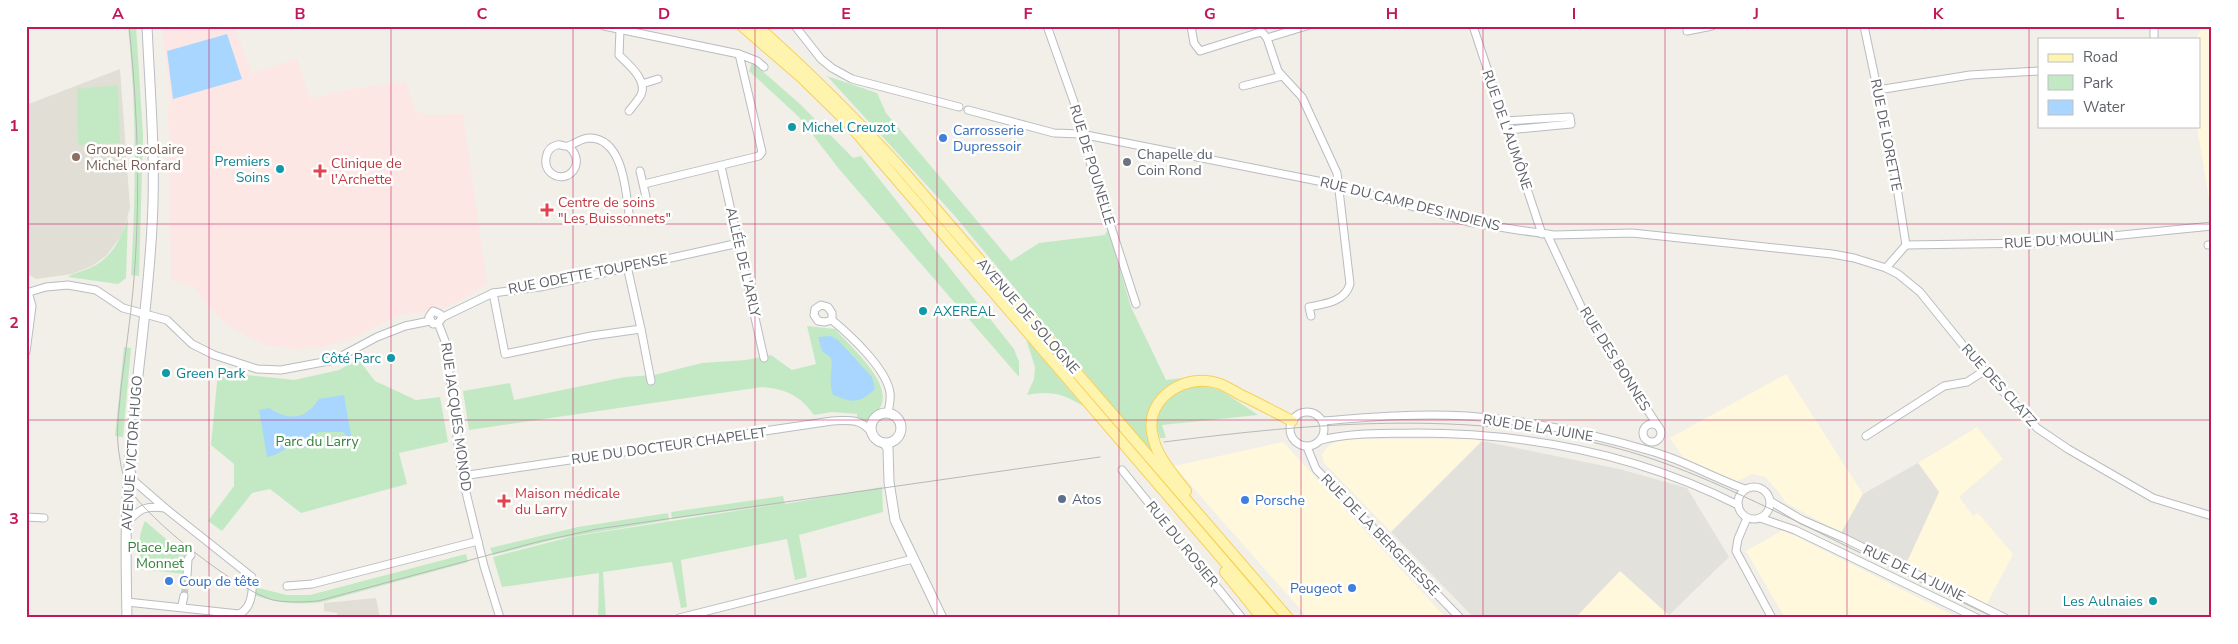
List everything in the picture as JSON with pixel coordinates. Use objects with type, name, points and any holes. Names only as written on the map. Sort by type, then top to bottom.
[{"type":"main road","name":"AVENUE VICTOR HUGO","points":[[126,618],[126,524],[129,465],[138,370],[146,313],[152,224],[154,162],[147,26]]},
{"type":"main road","name":"AVENUE DE SOLOGNE","points":[[742,26],[849,124],[1273,618]]},
{"type":"main road","name":"AVENUE DE SOLOGNE","points":[[757,26],[811,74],[898,165],[1288,618]]},
{"type":"main road","points":[[1275,603],[1162,459],[1151,431],[1154,413],[1160,402],[1173,388],[1185,383],[1203,380],[1217,383],[1292,421]]},
{"type":"main road","points":[[1089,402],[1262,618]]},
{"type":"main road","points":[[883,413],[888,413],[899,419],[902,431],[895,441],[886,444],[877,440],[872,432],[872,423],[875,418],[883,413]]},
{"type":"main road","points":[[886,444],[888,448],[889,482],[895,520],[942,618]]},
{"type":"street","points":[[604,26],[739,54],[764,66]]},
{"type":"street","points":[[795,26],[821,59],[832,68],[852,79],[959,107]]},
{"type":"street","name":"RUE DE POUNELLE","points":[[1047,26],[1080,119],[1081,134],[1136,304]]},
{"type":"street","points":[[1191,26],[1194,44],[1200,51],[1262,32],[1267,38],[1273,60],[1282,76],[1302,97],[1337,173],[1350,284],[1348,290],[1333,301],[1309,308],[1311,316]]},
{"type":"street","points":[[1267,38],[1294,28],[1307,26]]},
{"type":"street","name":"RUE DE L'AUMÔNE","points":[[1473,26],[1504,121],[1545,234]]},
{"type":"street","points":[[1687,31],[1712,26]]},
{"type":"street","name":"RUE DE LORETTE","points":[[1864,26],[1894,168],[1906,245]]},
{"type":"street","points":[[620,30],[619,55],[638,76],[642,84],[642,93],[629,111]]},
{"type":"street","points":[[644,184],[756,158],[762,152],[739,54]]},
{"type":"street","points":[[1878,90],[1970,74],[2038,71]]},
{"type":"street","points":[[1243,86],[1282,76]]},
{"type":"street","points":[[642,84],[658,80]]},
{"type":"street","name":"RUE DU CAMP DES INDIENS","points":[[968,110],[1054,133],[1081,134],[1339,185],[1468,222],[1545,234],[1632,233],[1832,254],[1854,258],[1886,268]]},
{"type":"street","points":[[1504,121],[1570,117],[1572,124],[1508,130]]},
{"type":"street","points":[[568,146],[577,157],[576,167],[569,175],[553,174],[545,162],[548,151],[558,145],[568,146],[578,140],[590,138],[607,144],[614,152],[624,178],[630,221]]},
{"type":"street","name":"ALLÉE DE L'ARLY","points":[[721,166],[764,358]]},
{"type":"street","points":[[640,171],[646,196]]},
{"type":"street","name":"RUE DU MOULIN","points":[[1906,245],[2042,243],[2212,226]]},
{"type":"street","name":"RUE DES BONNES","points":[[1545,234],[1586,317],[1660,429]]},
{"type":"street","name":"RUE ODETTE TOUPENSE","points":[[440,320],[477,298],[493,293],[540,287],[738,243]]},
{"type":"street","points":[[1886,268],[1906,245]]},
{"type":"street","points":[[628,266],[651,381]]},
{"type":"street","name":"RUE DES CLATZ","points":[[1886,268],[1898,274],[1920,292],[1984,371],[2025,417],[2068,449],[2152,498],[2212,516]]},
{"type":"street","points":[[26,352],[32,306],[27,293],[46,287],[68,285],[104,294],[123,308],[167,320],[192,344],[214,355],[257,369],[281,370],[334,360],[398,328],[418,322],[430,321],[433,324],[440,320],[440,314],[434,311],[429,317],[430,321]]},
{"type":"street","points":[[493,293],[505,354],[591,336],[641,329]]},
{"type":"street","name":"RUE JACQUES MONOD","points":[[440,320],[445,341],[462,476],[500,618]]},
{"type":"street","points":[[832,320],[845,330],[877,366],[888,384],[890,401],[888,413]]},
{"type":"street","points":[[1866,436],[1944,386],[1967,382],[1984,371]]},
{"type":"street","points":[[1314,413],[1323,421],[1325,431],[1322,440],[1312,446],[1301,446],[1292,438],[1290,428],[1292,421],[1298,414],[1314,413]]},
{"type":"street","name":"RUE DE LA JUINE","points":[[1323,421],[1392,416],[1467,416],[1537,425],[1598,437],[1655,452],[1745,489],[1761,488],[1770,501],[1802,520],[1844,538],[2005,618]]},
{"type":"street","name":"RUE DU DOCTEUR CHAPELET","points":[[462,476],[832,421],[855,420],[867,426],[872,432]]},
{"type":"street","name":"RUE DE LA JUINE","points":[[1322,440],[1351,434],[1430,433],[1485,435],[1528,439],[1603,453],[1692,483],[1738,505],[1739,510],[1747,518],[1760,518],[1795,530],[1977,618]]},
{"type":"street","name":"RUE DE LA BERGERESSE","points":[[1307,447],[1316,469],[1460,618]]},
{"type":"street","points":[[127,602],[234,615],[242,613],[249,604],[253,587],[252,577],[134,481],[129,465]]},
{"type":"street","name":"RUE DU ROSIER","points":[[1122,470],[1242,618]]},
{"type":"street","points":[[1738,505],[1738,498],[1745,489]]},
{"type":"street","points":[[1760,518],[1767,512],[1770,501]]},
{"type":"street","points":[[126,524],[140,510],[148,506],[165,508]]},
{"type":"street","points":[[26,517],[44,518]]},
{"type":"street","points":[[1747,518],[1738,539],[1736,551],[1772,618]]},
{"type":"street","points":[[287,586],[312,584],[478,541]]},
{"type":"street","points":[[187,576],[188,559],[191,555]]},
{"type":"street","points":[[679,618],[913,559]]},
{"type":"street","points":[[182,605],[184,596]]},
{"type":"shaded area","name":"Clinique de l'Archette","points":[[162,26],[234,26],[252,73],[297,59],[310,99],[351,89],[406,82],[414,109],[427,115],[463,114],[487,285],[433,315],[422,312],[405,314],[381,323],[358,336],[320,348],[296,349],[263,345],[227,325],[209,307],[195,287],[171,279],[169,128],[167,110],[171,102]]},
{"type":"shaded area","points":[[2202,26],[2212,26],[2212,218],[2197,128],[2200,128],[2200,38],[2196,38]]},
{"type":"shaded area","name":"Groupe scolaire Michel Ronfard","points":[[120,69],[130,208],[122,235],[106,256],[92,266],[72,274],[36,279],[26,273],[26,105]]},
{"type":"shaded area","points":[[1786,374],[1863,494],[1841,533],[1786,503],[1765,477],[1752,474],[1734,483],[1683,457],[1670,438]]},
{"type":"shaded area","points":[[1977,427],[2003,459],[1959,497],[1973,516],[1978,513],[2013,554],[1987,604],[1906,564],[1939,492],[1918,463]]},
{"type":"shaded area","points":[[1345,439],[1476,439],[1482,441],[1391,532],[1324,463],[1322,455],[1326,448],[1333,443]]},
{"type":"shaded area","points":[[1482,441],[1619,469],[1687,488],[1729,557],[1669,615],[1620,571],[1575,618],[1474,618],[1391,532]]},
{"type":"shaded area","points":[[1283,442],[1446,618],[1308,618],[1174,466]]},
{"type":"shaded area","points":[[1918,463],[1939,492],[1906,564],[1841,533],[1863,494]]},
{"type":"shaded area","points":[[1783,530],[1959,618],[1785,618],[1746,551]]},
{"type":"shaded area","points":[[1620,570],[1671,618],[1575,618]]},
{"type":"shaded area","points":[[376,598],[380,618],[337,618],[337,613],[324,611],[324,603]]},
{"type":"green space","points":[[128,26],[136,26],[143,135],[139,276],[131,275],[135,150]]},
{"type":"green space","points":[[752,62],[800,104],[853,158],[861,156],[1014,349],[1019,362],[1019,377],[839,169],[799,117],[749,71]]},
{"type":"green space","points":[[827,76],[877,93],[886,113],[1011,261],[1039,243],[1105,235],[1108,229],[1131,307],[1166,380],[1182,378],[1160,394],[1153,402],[1149,411],[1147,420],[1148,431],[1155,457],[954,215]]},
{"type":"green space","points":[[118,85],[120,143],[78,145],[77,89]]},
{"type":"green space","points":[[128,217],[126,278],[118,284],[68,277],[97,264],[110,253],[119,240]]},
{"type":"green space","points":[[807,326],[835,329],[874,374],[883,394],[882,403],[868,421],[857,418],[857,414],[832,412],[814,415],[803,402],[791,394],[778,389],[762,387],[469,430],[463,391],[510,383],[514,400],[625,377],[654,375],[702,363],[746,360],[771,355],[792,370],[816,364]]},
{"type":"green space","points":[[1026,339],[1083,406],[1056,394],[1027,395],[1034,379],[1035,367]]},
{"type":"green space","points":[[124,347],[131,348],[123,437],[115,436]]},
{"type":"green space","name":"Parc du Larry","points":[[358,359],[375,381],[416,400],[440,397],[448,442],[399,453],[407,484],[301,513],[270,489],[252,493],[222,531],[208,521],[234,486],[234,464],[211,445],[218,372],[294,380],[339,370]]},
{"type":"green space","points":[[1201,385],[1222,391],[1258,415],[1162,425],[1166,438],[1160,438],[1156,423],[1160,408],[1185,387]]},
{"type":"green space","points":[[882,487],[883,512],[799,535],[807,577],[795,580],[787,539],[681,560],[687,607],[681,608],[672,562],[603,572],[606,618],[598,618],[599,573],[502,587],[493,557],[570,537],[773,505],[672,519],[671,512],[783,496],[785,504]]},
{"type":"green space","points":[[668,513],[669,520],[556,539],[493,555],[490,548],[578,527]]},
{"type":"green space","name":"Place Jean Monnet","points":[[145,521],[186,556],[184,574],[140,569],[140,540]]},
{"type":"green space","points":[[466,554],[468,562],[322,602],[288,603],[254,595],[254,587],[287,595],[310,595]]},
{"type":"water","points":[[227,34],[242,79],[173,99],[167,51]]},
{"type":"water","points":[[831,336],[838,340],[872,377],[875,389],[860,400],[851,401],[833,395],[831,358],[822,351],[818,337]]},
{"type":"water","points":[[344,395],[352,441],[343,432],[318,432],[311,440],[310,449],[295,446],[267,457],[259,410],[269,408],[284,415],[303,415],[319,399]]},
{"type":"tunnel","points":[[184,596],[187,576]]},
{"type":"tram line","points":[[129,26],[135,92],[138,191],[133,290],[118,423],[118,441],[122,470],[129,488],[139,501],[173,535],[217,569],[258,594],[279,601],[318,601],[537,542],[597,529],[1100,457]]},
{"type":"tram line","points":[[1164,442],[1277,429],[1391,423],[1448,424],[1504,428],[1560,436],[1616,448],[1687,472],[1756,502],[1995,618]]},
{"type":"place","name":"Michel Creuzot","points":[[792,127]]},
{"type":"place","name":"Carrosserie Dupressoir","points":[[943,138]]},
{"type":"place","name":"Groupe scolaire Michel Ronfard","points":[[76,157]]},
{"type":"place","name":"Chapelle du Coin Rond","points":[[1127,162]]},
{"type":"place","name":"Premiers Soins","points":[[280,169]]},
{"type":"place","name":"Clinique de l'Archette","points":[[320,171]]},
{"type":"place","name":"Centre de soins \"Les Buissonnets\"","points":[[547,210]]},
{"type":"place","name":"AXEREAL","points":[[923,311]]},
{"type":"place","name":"Côté Parc","points":[[391,358]]},
{"type":"place","name":"Green Park","points":[[166,373]]},
{"type":"place","name":"Atos","points":[[1062,499]]},
{"type":"place","name":"Porsche","points":[[1245,500]]},
{"type":"place","name":"Maison médicale du Larry","points":[[504,501]]},
{"type":"place","name":"Coup de tête","points":[[169,581]]},
{"type":"place","name":"Peugeot","points":[[1352,588]]},
{"type":"place","name":"Les Aulnaies","points":[[2153,601]]}]
